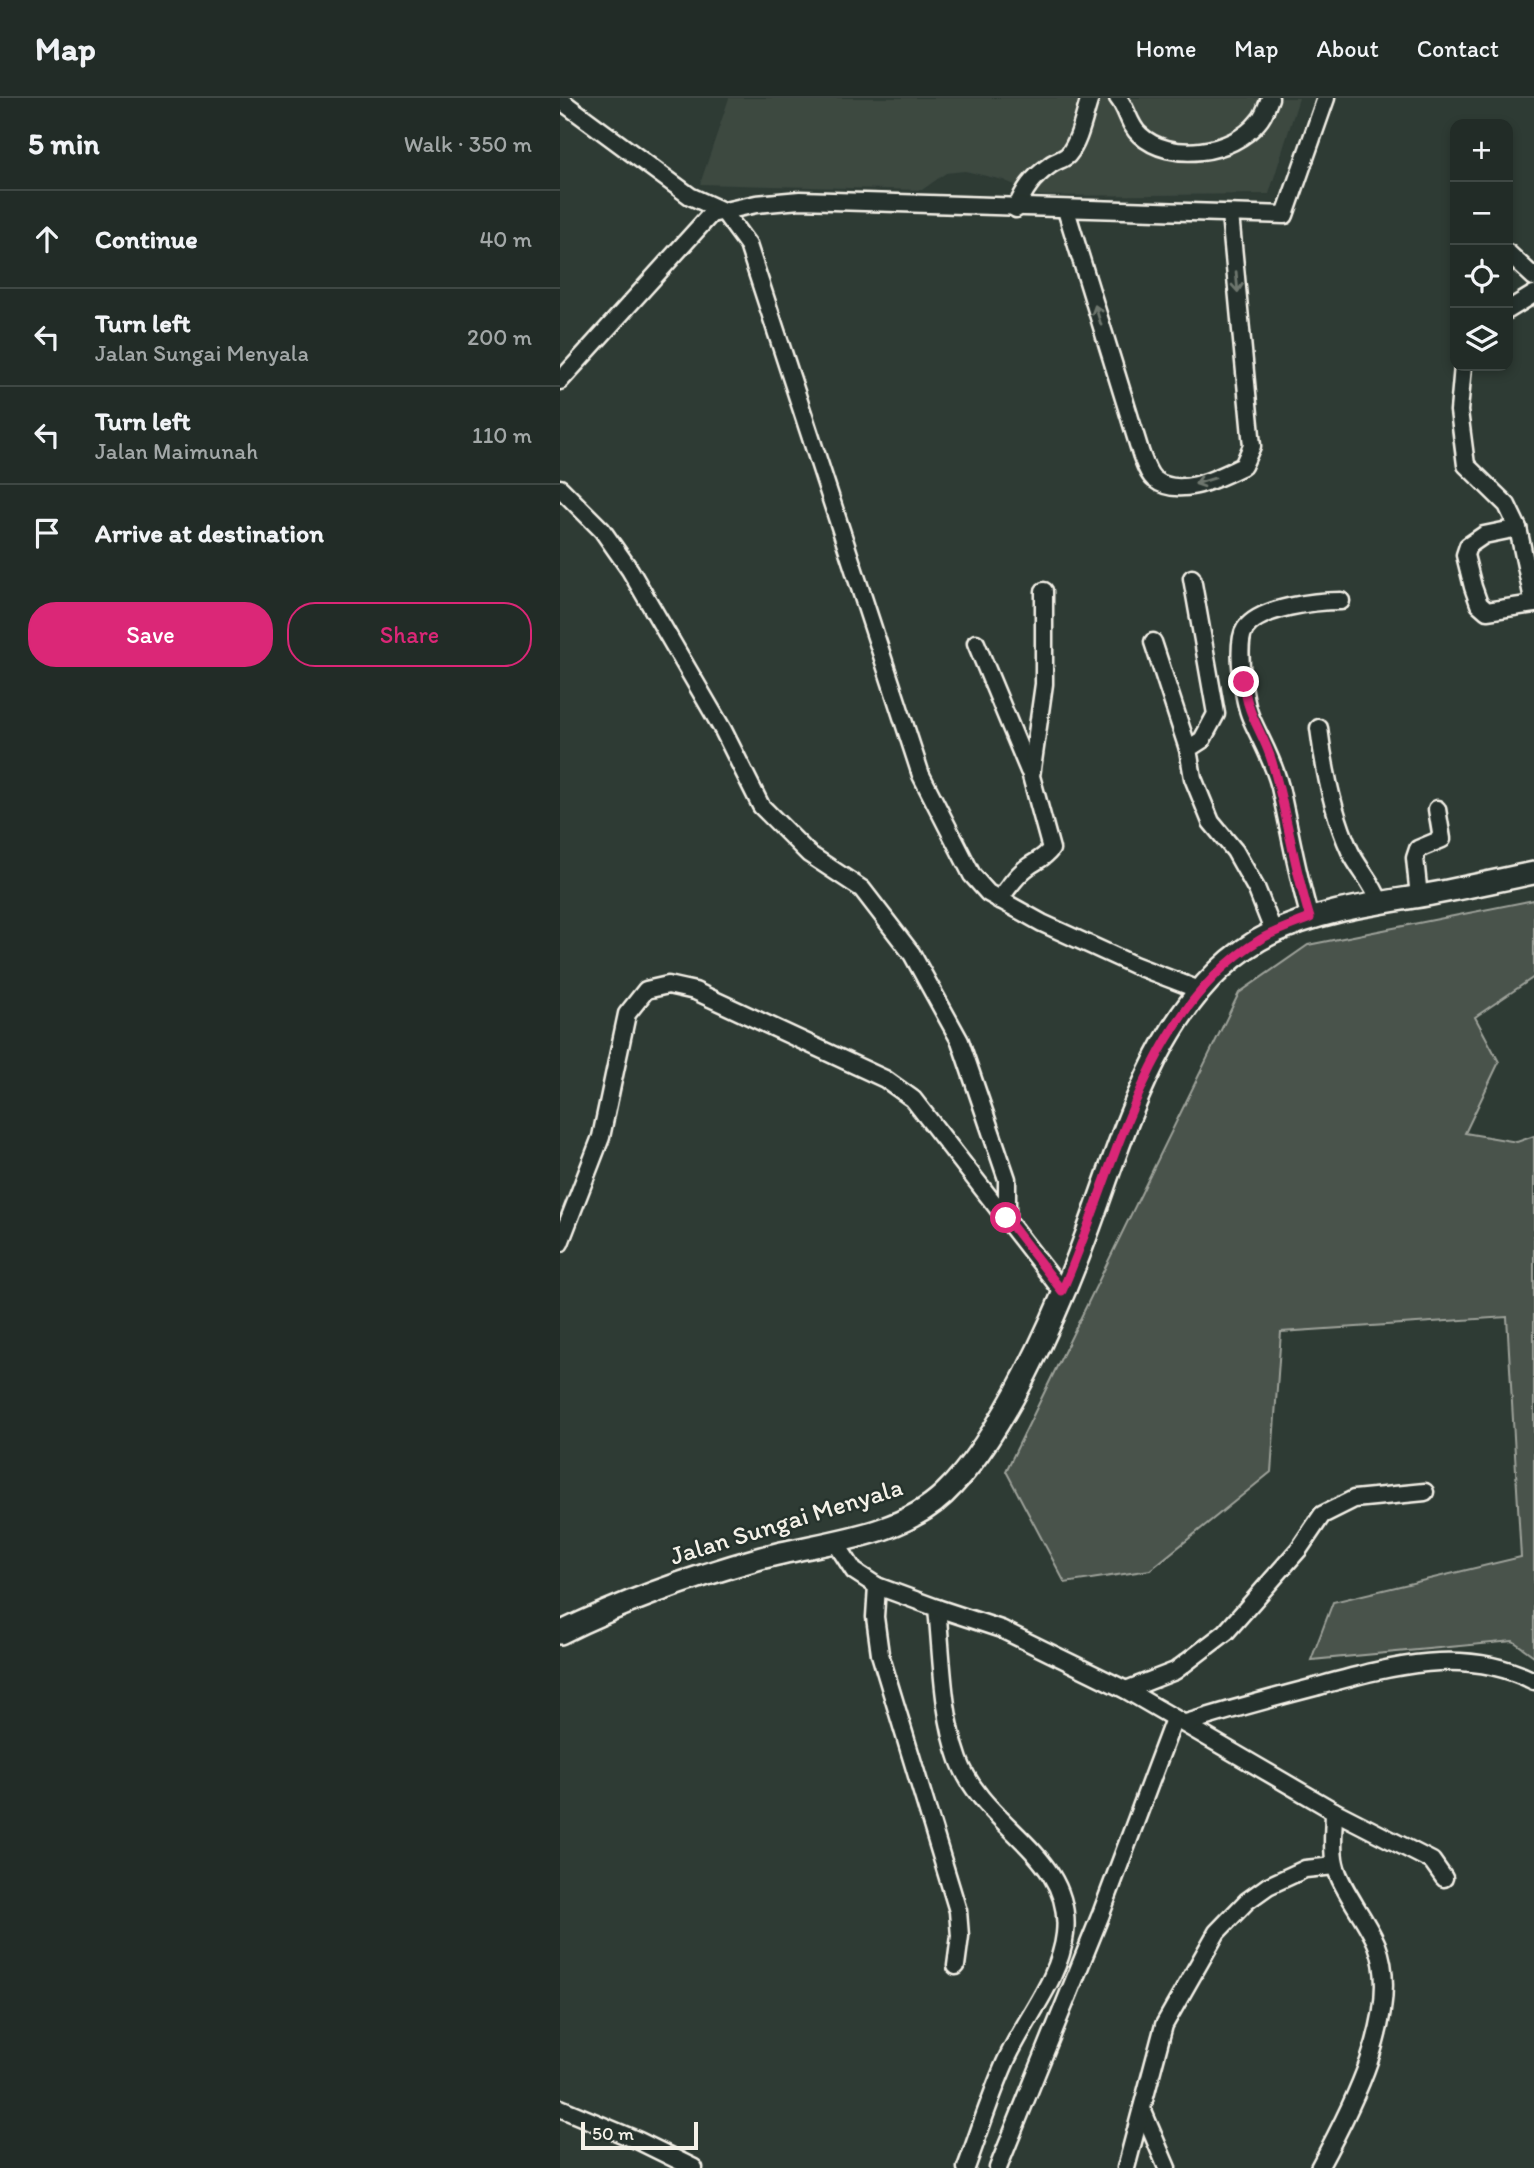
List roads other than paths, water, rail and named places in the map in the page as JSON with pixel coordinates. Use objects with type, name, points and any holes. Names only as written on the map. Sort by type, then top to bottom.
[{"type":"main road","name":"Jalan Sungai Menyala","points":[[560,1633],[651,1591],[913,1516],[943,1495],[969,1465],[1010,1402],[1062,1291],[1152,1065],[1180,1017],[1202,991],[1242,953],[1273,933],[1310,918],[1534,873]]},
{"type":"street","points":[[1016,209],[1024,189],[1034,178],[1051,164],[1066,157],[1074,146],[1090,98]]},
{"type":"street","points":[[1118,98],[1139,135],[1163,148],[1187,152],[1223,145],[1240,138],[1259,122],[1270,98]]},
{"type":"street","points":[[560,381],[711,214],[756,204],[800,200],[1016,209],[1285,215],[1326,98]]},
{"type":"street","points":[[560,100],[690,196],[723,211],[748,245],[838,513],[921,775],[972,875],[988,893],[999,900],[1134,965],[1202,991]]},
{"type":"street","points":[[1066,210],[1141,454],[1151,477],[1167,486],[1188,487],[1223,476],[1242,466],[1252,446],[1230,214]]},
{"type":"street","points":[[1513,258],[1534,277]]},
{"type":"street","points":[[1511,308],[1534,294]]},
{"type":"street","points":[[1463,371],[1459,411],[1466,466],[1507,505],[1518,528],[1534,604],[1487,611],[1479,604],[1465,555],[1468,546],[1484,535],[1518,528]]},
{"type":"street","points":[[560,488],[601,530],[631,570],[723,730],[761,806],[809,854],[862,889],[912,954],[960,1041],[1007,1179],[1006,1218]]},
{"type":"street","points":[[1188,749],[1202,740],[1216,714],[1192,579]]},
{"type":"street","points":[[1031,776],[1044,684],[1044,591]]},
{"type":"street","points":[[1310,918],[1293,863],[1280,787],[1269,750],[1251,718],[1245,699],[1240,644],[1246,628],[1260,618],[1308,601],[1341,601]]},
{"type":"street","points":[[1153,642],[1188,749],[1193,778],[1211,822],[1235,851],[1257,890],[1273,933]]},
{"type":"street","points":[[976,643],[1031,776],[1051,849],[1045,858],[1028,866],[999,900]]},
{"type":"street","points":[[1319,728],[1322,753],[1344,837],[1351,853],[1371,879],[1380,903]]},
{"type":"street","points":[[1419,897],[1415,858],[1418,849],[1442,839],[1437,809]]},
{"type":"street","points":[[560,1243],[601,1137],[627,1014],[646,990],[668,985],[695,991],[885,1079],[913,1099],[1062,1291]]},
{"type":"street","points":[[1126,1690],[1175,1671],[1226,1632],[1300,1549],[1322,1516],[1354,1499],[1425,1492]]},
{"type":"street","points":[[834,1540],[854,1571],[877,1586],[1001,1629],[1126,1690],[1334,1811],[1432,1861],[1444,1878]]},
{"type":"street","points":[[877,1586],[875,1617],[880,1654],[958,1912],[960,1936],[956,1966]]},
{"type":"street","points":[[937,1608],[948,1707],[958,1759],[972,1790],[1053,1874],[1061,1891],[1065,1912],[1062,1955],[1005,2063],[966,2168]]},
{"type":"street","points":[[1180,1721],[1385,1667],[1436,1660],[1512,1670],[1534,1681]]},
{"type":"street","points":[[998,2168],[1180,1721]]},
{"type":"street","points":[[1319,2168],[1357,2090],[1380,2026],[1384,1972],[1368,1926],[1335,1866],[1334,1811]]},
{"type":"street","points":[[1126,2168],[1164,2025],[1217,1932],[1247,1901],[1268,1886],[1305,1869],[1335,1866]]},
{"type":"street","points":[[560,2108],[639,2141],[694,2168]]},
{"type":"street","points":[[1142,2109],[1167,2168]]}]
